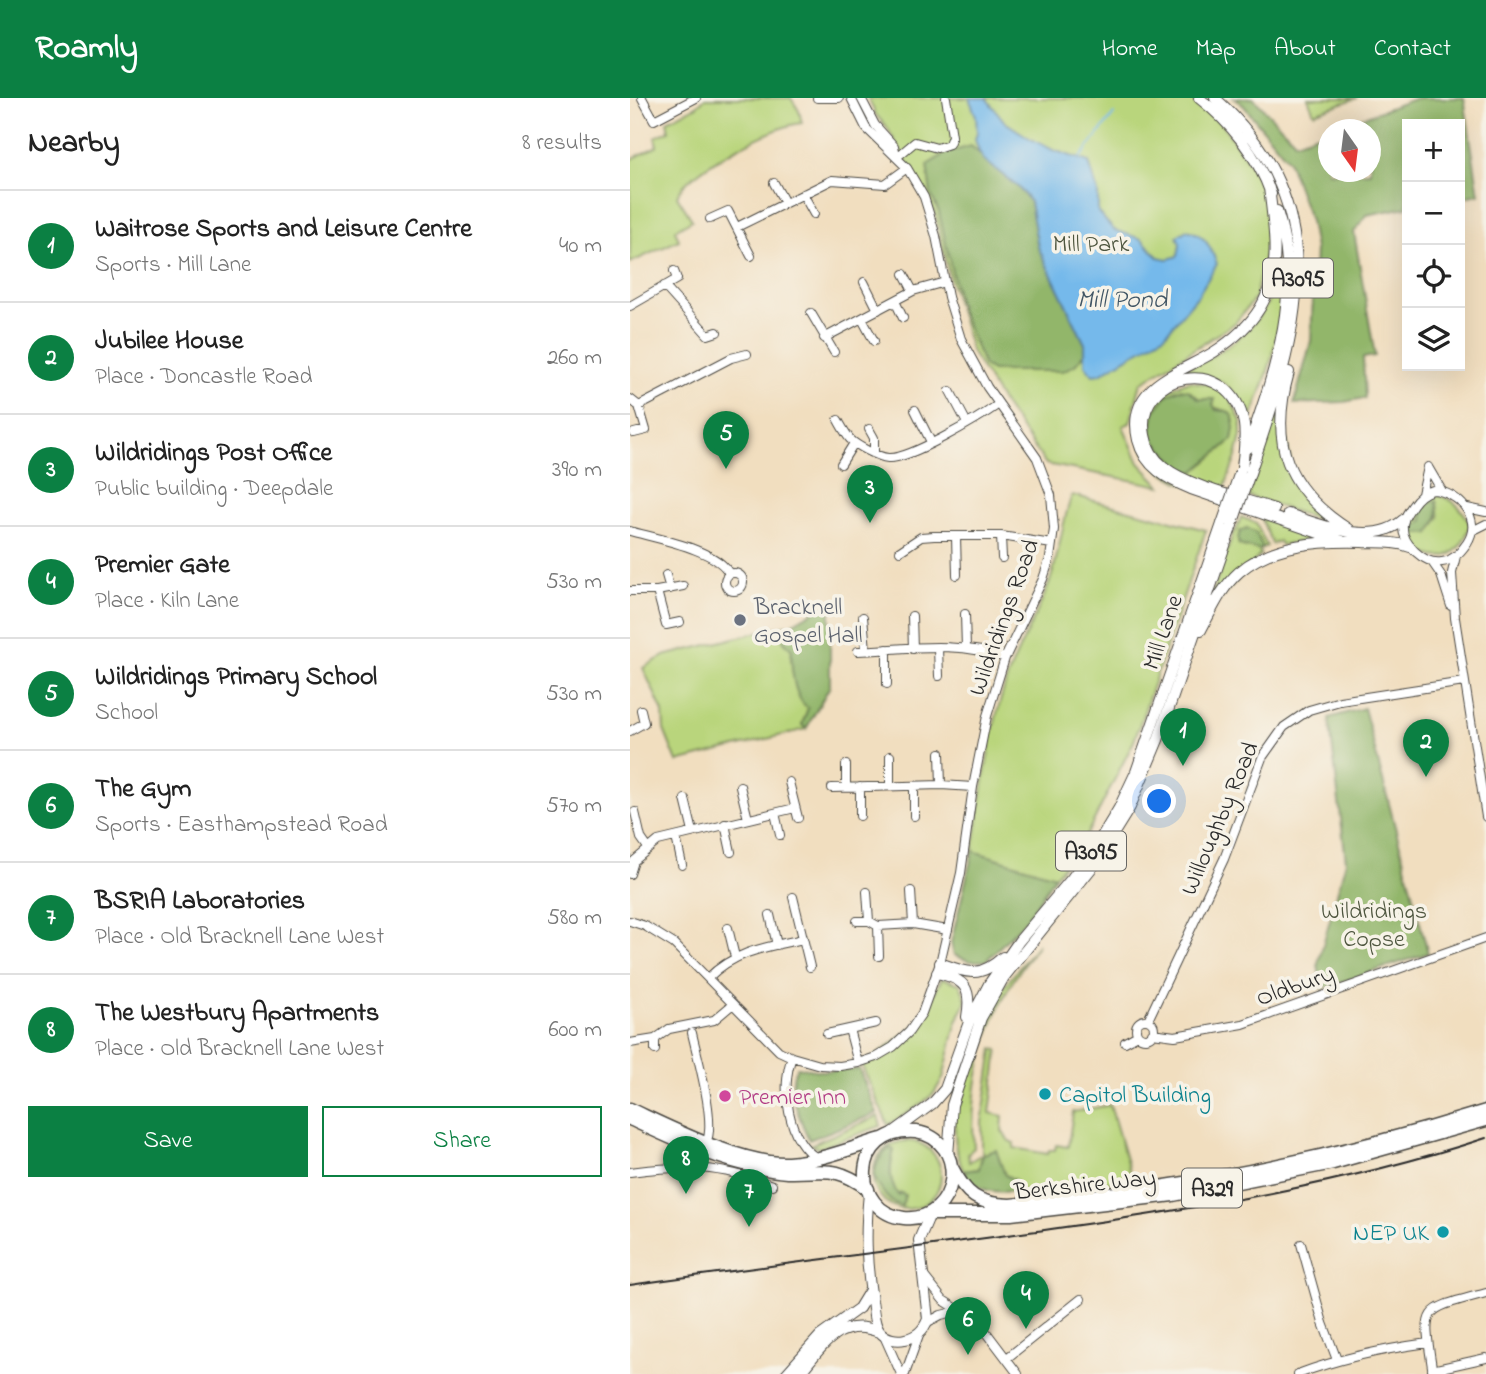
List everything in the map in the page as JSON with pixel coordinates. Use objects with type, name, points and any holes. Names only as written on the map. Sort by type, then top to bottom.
[{"type":"highway","points":[[630,1109],[706,1143],[784,1163],[817,1158],[886,1136],[909,1132],[926,1134],[940,1144],[949,1160],[949,1190],[941,1205],[931,1214],[909,1218],[893,1216],[882,1209],[868,1191],[853,1179],[834,1171],[778,1171],[725,1159],[630,1119]]},
{"type":"highway","name":"Berkshire Way","points":[[949,1160],[963,1186],[976,1199],[1010,1205],[1109,1194],[1261,1169],[1388,1139],[1486,1111]]},
{"type":"highway","name":"Berkshire Way","points":[[931,1214],[1011,1214],[1173,1195],[1322,1166],[1486,1120]]},
{"type":"highway","points":[[868,1191],[865,1165],[868,1157],[886,1136]]},
{"type":"main road","name":"Mill Lane","points":[[949,1160],[951,1105],[981,1018],[1004,977],[1094,865],[1120,826],[1149,764],[1188,653],[1282,335],[1287,298],[1286,252],[1279,215],[1269,188],[1239,139],[1214,110],[1199,98]]},
{"type":"main road","name":"Mill Lane","points":[[1215,98],[1244,127],[1274,175],[1291,218],[1298,275],[1289,350],[1243,472]]},
{"type":"main road","name":"A3095","points":[[1269,188],[1275,254],[1265,299],[1250,321],[1230,340],[1207,356],[1167,376],[1149,391],[1138,412],[1138,438],[1149,464],[1169,479],[1342,541]]},
{"type":"main road","name":"A3095","points":[[1298,275],[1300,301],[1295,345],[1282,396],[1282,445],[1286,463],[1301,490],[1327,516],[1349,530]]},
{"type":"main road","name":"A3095","points":[[1243,472],[1245,437],[1242,419],[1236,401],[1226,388],[1209,380],[1193,377],[1174,382],[1157,394],[1146,412],[1144,430],[1150,450],[1166,468],[1199,484],[1322,526],[1383,531],[1395,527],[1403,520]]},
{"type":"main road","name":"Mill Lane","points":[[886,1136],[925,1110],[941,1094],[949,1081],[964,1035],[989,984],[1019,941],[1086,859],[1109,824],[1127,791],[1227,525]]},
{"type":"main road","name":"A3095","points":[[1188,653],[1218,598],[1233,579],[1249,565],[1280,550],[1342,541],[1394,542],[1410,547]]},
{"type":"main road","points":[[938,968],[967,972],[984,971],[1019,941]]},
{"type":"main road","points":[[938,968],[959,980],[967,989],[969,1006],[964,1035]]},
{"type":"main road","points":[[868,1191],[865,1246],[875,1323],[882,1334]]},
{"type":"main road","points":[[799,1374],[820,1350],[845,1329],[856,1326],[902,1340],[923,1328],[929,1313],[919,1240],[931,1214]]},
{"type":"main road","points":[[786,1374],[820,1336],[859,1308],[870,1290]]},
{"type":"street","points":[[642,98],[654,120],[696,98]]},
{"type":"street","points":[[817,98],[839,98]]},
{"type":"street","name":"Wildridings Road","points":[[630,921],[645,926],[674,944],[779,1051],[830,1066],[858,1063],[887,1051],[909,1032],[922,1013],[938,968],[961,873],[973,787],[987,716],[1005,658],[1043,579],[1052,544],[1054,512],[1047,481],[1037,458],[977,372],[961,339],[929,210],[907,168],[866,128],[850,98]]},
{"type":"street","name":"Wildridings Road","points":[[861,98],[875,125],[894,146],[897,156]]},
{"type":"street","points":[[897,156],[915,142],[937,148],[949,144],[951,129],[946,98]]},
{"type":"street","points":[[737,227],[832,180],[885,184],[907,168]]},
{"type":"street","points":[[774,183],[785,203]]},
{"type":"street","points":[[803,194],[814,214]]},
{"type":"street","points":[[710,219],[728,211],[751,256]]},
{"type":"street","points":[[630,306],[677,279],[674,271]]},
{"type":"street","points":[[904,274],[913,291]]},
{"type":"street","points":[[864,282],[878,310]]},
{"type":"street","points":[[824,338],[913,291],[945,282]]},
{"type":"street","points":[[664,286],[708,335],[717,332]]},
{"type":"street","points":[[895,302],[903,318]]},
{"type":"street","points":[[811,313],[834,352]]},
{"type":"street","points":[[862,319],[874,341]]},
{"type":"street","points":[[639,406],[731,358],[747,354]]},
{"type":"street","points":[[950,391],[967,423]]},
{"type":"street","points":[[630,399],[639,406],[646,430],[634,433]]},
{"type":"street","points":[[838,421],[854,443],[889,458],[901,457],[999,404]]},
{"type":"street","points":[[915,410],[931,442]]},
{"type":"street","points":[[869,429],[874,438],[874,452]]},
{"type":"street","points":[[841,464],[854,443]]},
{"type":"street","points":[[1455,618],[1442,578],[1432,562],[1410,547],[1403,535],[1403,520],[1422,494],[1428,467],[1442,491],[1467,508],[1486,512]]},
{"type":"street","points":[[1422,494],[1433,490],[1442,491]]},
{"type":"street","points":[[1467,508],[1474,530]]},
{"type":"street","points":[[1486,523],[1474,530],[1456,556],[1452,573],[1455,618],[1486,817]]},
{"type":"street","points":[[630,531],[701,552],[727,567],[729,574]]},
{"type":"street","points":[[956,536],[957,575]]},
{"type":"street","points":[[900,551],[921,537],[1000,536],[1052,544]]},
{"type":"street","points":[[1000,536],[1002,558]]},
{"type":"street","points":[[1432,562],[1446,562],[1456,556]]},
{"type":"street","points":[[666,575],[670,589]]},
{"type":"street","points":[[630,591],[657,591],[683,586]]},
{"type":"street","points":[[657,591],[666,625],[680,622]]},
{"type":"street","points":[[965,614],[966,648]]},
{"type":"street","points":[[912,616],[913,649]]},
{"type":"street","points":[[863,617],[862,650],[966,648],[1005,658]]},
{"type":"street","points":[[938,648],[939,676]]},
{"type":"street","points":[[887,649],[887,684]]},
{"type":"street","name":"Willoughby Road","points":[[1148,1020],[1224,859],[1262,758],[1284,727],[1308,710],[1340,701],[1464,682]]},
{"type":"street","points":[[630,731],[644,723],[641,710]]},
{"type":"street","points":[[940,753],[941,785]]},
{"type":"street","points":[[890,756],[890,786]]},
{"type":"street","points":[[846,765],[846,787]]},
{"type":"street","points":[[789,782],[798,818]]},
{"type":"street","points":[[832,788],[941,785],[973,787]]},
{"type":"street","points":[[740,786],[748,819]]},
{"type":"street","points":[[914,786],[914,816]]},
{"type":"street","points":[[860,787],[860,816]]},
{"type":"street","points":[[685,799],[693,832]]},
{"type":"street","points":[[630,874],[632,860],[658,841],[795,808]]},
{"type":"street","points":[[635,812],[641,838],[648,848]]},
{"type":"street","points":[[775,813],[780,835]]},
{"type":"street","points":[[724,824],[731,852]]},
{"type":"street","points":[[676,837],[682,865]]},
{"type":"street","points":[[911,891],[912,924]]},
{"type":"street","points":[[867,892],[869,921]]},
{"type":"street","points":[[793,897],[810,967]]},
{"type":"street","points":[[770,915],[777,945]]},
{"type":"street","points":[[857,920],[869,921],[878,926],[912,924],[948,930]]},
{"type":"street","points":[[878,926],[878,956]]},
{"type":"street","points":[[728,928],[735,957]]},
{"type":"street","name":"Oldbury","points":[[1152,1033],[1175,1036],[1243,1024],[1486,938]]},
{"type":"street","points":[[708,978],[721,965],[735,957],[803,939]]},
{"type":"street","points":[[630,1043],[655,1039],[669,1029],[714,1020],[733,1004]]},
{"type":"street","points":[[1125,1042],[1138,1035],[1146,1038],[1152,1033],[1153,1026],[1148,1020],[1137,1024],[1138,1035]]},
{"type":"street","points":[[827,1034],[876,1023]]},
{"type":"street","points":[[849,1029],[858,1063]]},
{"type":"street","points":[[692,1033],[710,1127],[710,1136],[706,1143]]},
{"type":"street","points":[[654,1051],[655,1039]]},
{"type":"street","points":[[792,1057],[785,1088],[791,1116],[800,1143],[817,1158]]},
{"type":"street","points":[[784,1163],[793,1159],[800,1143]]},
{"type":"street","points":[[630,1172],[668,1168],[719,1169],[772,1185]]},
{"type":"street","points":[[1301,1244],[1323,1323],[1337,1360]]},
{"type":"street","points":[[924,1276],[938,1295],[984,1329],[1018,1374]]},
{"type":"street","points":[[1486,1293],[1443,1305],[1432,1311],[1426,1325],[1432,1372],[1486,1358]]},
{"type":"street","points":[[1007,1358],[1080,1299]]},
{"type":"street","points":[[903,1374],[923,1328],[941,1315],[958,1311]]},
{"type":"street","points":[[882,1334],[903,1374]]},
{"type":"street","points":[[1298,1374],[1337,1360],[1395,1347],[1428,1343]]},
{"type":"green space","points":[[705,98],[791,98],[802,123],[773,131],[733,150],[696,174],[677,196],[692,220],[675,230],[679,240],[630,263],[630,160],[657,146],[655,137],[669,131],[667,121],[697,106]]},
{"type":"green space","name":"Mill Park","points":[[868,98],[1191,98],[1222,124],[1258,176],[1272,218],[1255,298],[1235,323],[1141,383],[1130,423],[1123,426],[1139,463],[1161,486],[1046,464],[972,353],[950,280],[935,213]]},
{"type":"green space","points":[[1234,98],[1253,98],[1296,142],[1318,134],[1318,182],[1381,182],[1381,119],[1358,119],[1417,98],[1464,98],[1479,194],[1465,197],[1465,119],[1402,119],[1402,208],[1367,215],[1354,232],[1375,356],[1363,358],[1365,398],[1344,402],[1294,404],[1311,341],[1315,249],[1310,221],[1288,160],[1244,106]]},
{"type":"green space","points":[[1308,98],[1357,98],[1314,113]]},
{"type":"green space","points":[[971,146],[1019,188],[1030,202],[1038,247],[1085,344],[1085,354],[1075,365],[1063,371],[992,371],[984,366],[960,309],[939,212],[931,195],[927,165],[947,153]]},
{"type":"green space","points":[[1280,254],[1283,254],[1283,277],[1280,320],[1271,360],[1250,421],[1231,389],[1221,382],[1197,374],[1175,377],[1157,388],[1145,405],[1140,426],[1144,447],[1160,467],[1189,484],[1184,484],[1160,470],[1145,451],[1139,430],[1143,406],[1160,383],[1217,353],[1245,332],[1257,319],[1274,289]]},
{"type":"green space","points":[[1189,381],[1213,385],[1229,397],[1241,421],[1241,436],[1224,489],[1187,476],[1157,458],[1146,427],[1152,405],[1164,391]],"holes":[[[1179,389],[1199,399],[1214,399],[1213,407],[1227,411],[1234,421],[1232,440],[1205,463],[1184,471],[1151,434],[1156,414],[1166,397]]]},
{"type":"green space","points":[[1179,389],[1188,390],[1199,399],[1215,399],[1213,405],[1216,410],[1227,411],[1233,416],[1232,440],[1194,472],[1182,469],[1151,434],[1155,410],[1167,395]]},
{"type":"green space","points":[[1279,400],[1295,484],[1313,508],[1335,525],[1248,496]]},
{"type":"green space","points":[[1072,495],[1206,530],[1134,741],[1083,842],[1055,876],[973,852],[986,766],[1000,703],[1011,669],[1051,578]]},
{"type":"green space","points":[[1436,495],[1453,502],[1465,514],[1470,525],[1465,538],[1451,554],[1434,556],[1425,552],[1407,534],[1411,515],[1419,504]],"holes":[[[1436,501],[1439,517],[1429,534],[1415,526],[1423,521],[1421,510],[1426,502]]]},
{"type":"green space","points":[[1436,501],[1437,518],[1429,534],[1415,533],[1413,529],[1423,520],[1422,506],[1426,502]]},
{"type":"green space","points":[[1241,517],[1256,523],[1267,546],[1263,548],[1258,537],[1247,528],[1240,531],[1238,543],[1244,547],[1258,548],[1261,554],[1205,615],[1234,531]]},
{"type":"green space","points":[[1261,518],[1321,539],[1281,545],[1279,541],[1272,544]]},
{"type":"green space","points":[[1247,528],[1256,533],[1263,548],[1259,550],[1239,545],[1240,531]]},
{"type":"green space","points":[[830,602],[830,686],[806,729],[802,725],[808,708],[796,690],[792,673],[792,650],[783,640],[783,629]]},
{"type":"green space","points":[[786,625],[783,629],[792,650],[791,660],[808,708],[802,724],[806,729],[677,762],[664,730],[663,712],[643,668],[664,656]]},
{"type":"green space","name":"Wildridings Copse","points":[[1364,708],[1428,953],[1321,989],[1318,963],[1346,861],[1329,718]]},
{"type":"green space","points":[[973,851],[1055,876],[1025,921],[986,961],[969,961],[954,955],[951,943]]},
{"type":"green space","points":[[1038,944],[1009,988],[989,1031],[979,1069],[974,1109],[974,1148],[968,1153],[969,1162],[982,1154],[979,1169],[963,1171],[956,1149],[954,1118],[963,1079],[998,994]]},
{"type":"green space","points":[[942,978],[960,984],[966,1000],[956,1024],[943,1078],[934,1093],[920,1105],[888,1125],[862,1066],[920,1022]]},
{"type":"green space","points":[[993,1049],[998,1050],[990,1113],[1003,1116],[1002,1131],[1009,1141],[1014,1143],[1014,1148],[1048,1154],[1049,1150],[1055,1150],[1056,1145],[1068,1147],[1073,1112],[1110,1105],[1132,1180],[1018,1191],[1015,1180],[982,1164],[982,1122]]},
{"type":"green space","points":[[797,1067],[821,1071],[859,1069],[877,1113],[809,1140],[793,1094]]},
{"type":"green space","points":[[878,1116],[881,1126],[819,1148],[810,1145]]},
{"type":"green space","points":[[907,1141],[920,1144],[931,1151],[938,1162],[941,1175],[938,1188],[931,1199],[920,1206],[907,1209],[894,1206],[883,1199],[876,1188],[873,1175],[876,1162],[883,1151],[894,1144]]},
{"type":"green space","points":[[890,1148],[894,1150],[891,1179],[898,1195],[905,1195],[902,1206],[888,1198],[874,1177],[879,1161]]},
{"type":"green space","points":[[996,1150],[1005,1175],[1015,1180],[1018,1191],[1001,1192],[981,1188],[963,1171],[979,1169],[983,1154]]},
{"type":"water","name":"Mill Pond","points":[[969,98],[986,98],[1005,122],[1031,139],[1053,150],[1089,162],[1098,193],[1098,212],[1114,230],[1142,239],[1158,257],[1168,259],[1178,256],[1180,244],[1177,236],[1187,230],[1199,235],[1207,243],[1217,264],[1197,297],[1165,335],[1100,374],[1093,375],[1085,365],[1085,344],[1038,247],[1030,202],[1019,188],[984,160],[979,152],[975,139],[976,116]]},
{"type":"waterway","points":[[1080,158],[1114,114]]},
{"type":"railway","points":[[630,1285],[1162,1213],[1324,1182],[1432,1155],[1486,1138]]},
{"type":"place","name":"Wildridings Primary School","points":[[726,469]]},
{"type":"place","name":"Wildridings Post Office","points":[[870,523]]},
{"type":"place","name":"Bracknell Gospel Hall","points":[[740,620]]},
{"type":"place","name":"Waitrose Sports and Leisure Centre","points":[[1183,766]]},
{"type":"place","name":"Jubilee House","points":[[1426,777]]},
{"type":"place","name":"Capitol Building","points":[[1045,1094]]},
{"type":"place","name":"Premier Inn","points":[[725,1096]]},
{"type":"place","name":"The Westbury Apartments","points":[[686,1194]]},
{"type":"place","name":"BSRIA Laboratories","points":[[749,1227]]},
{"type":"place","name":"NEP UK","points":[[1443,1232]]},
{"type":"place","name":"Premier Gate","points":[[1026,1329]]},
{"type":"place","name":"The Gym","points":[[968,1355]]}]
